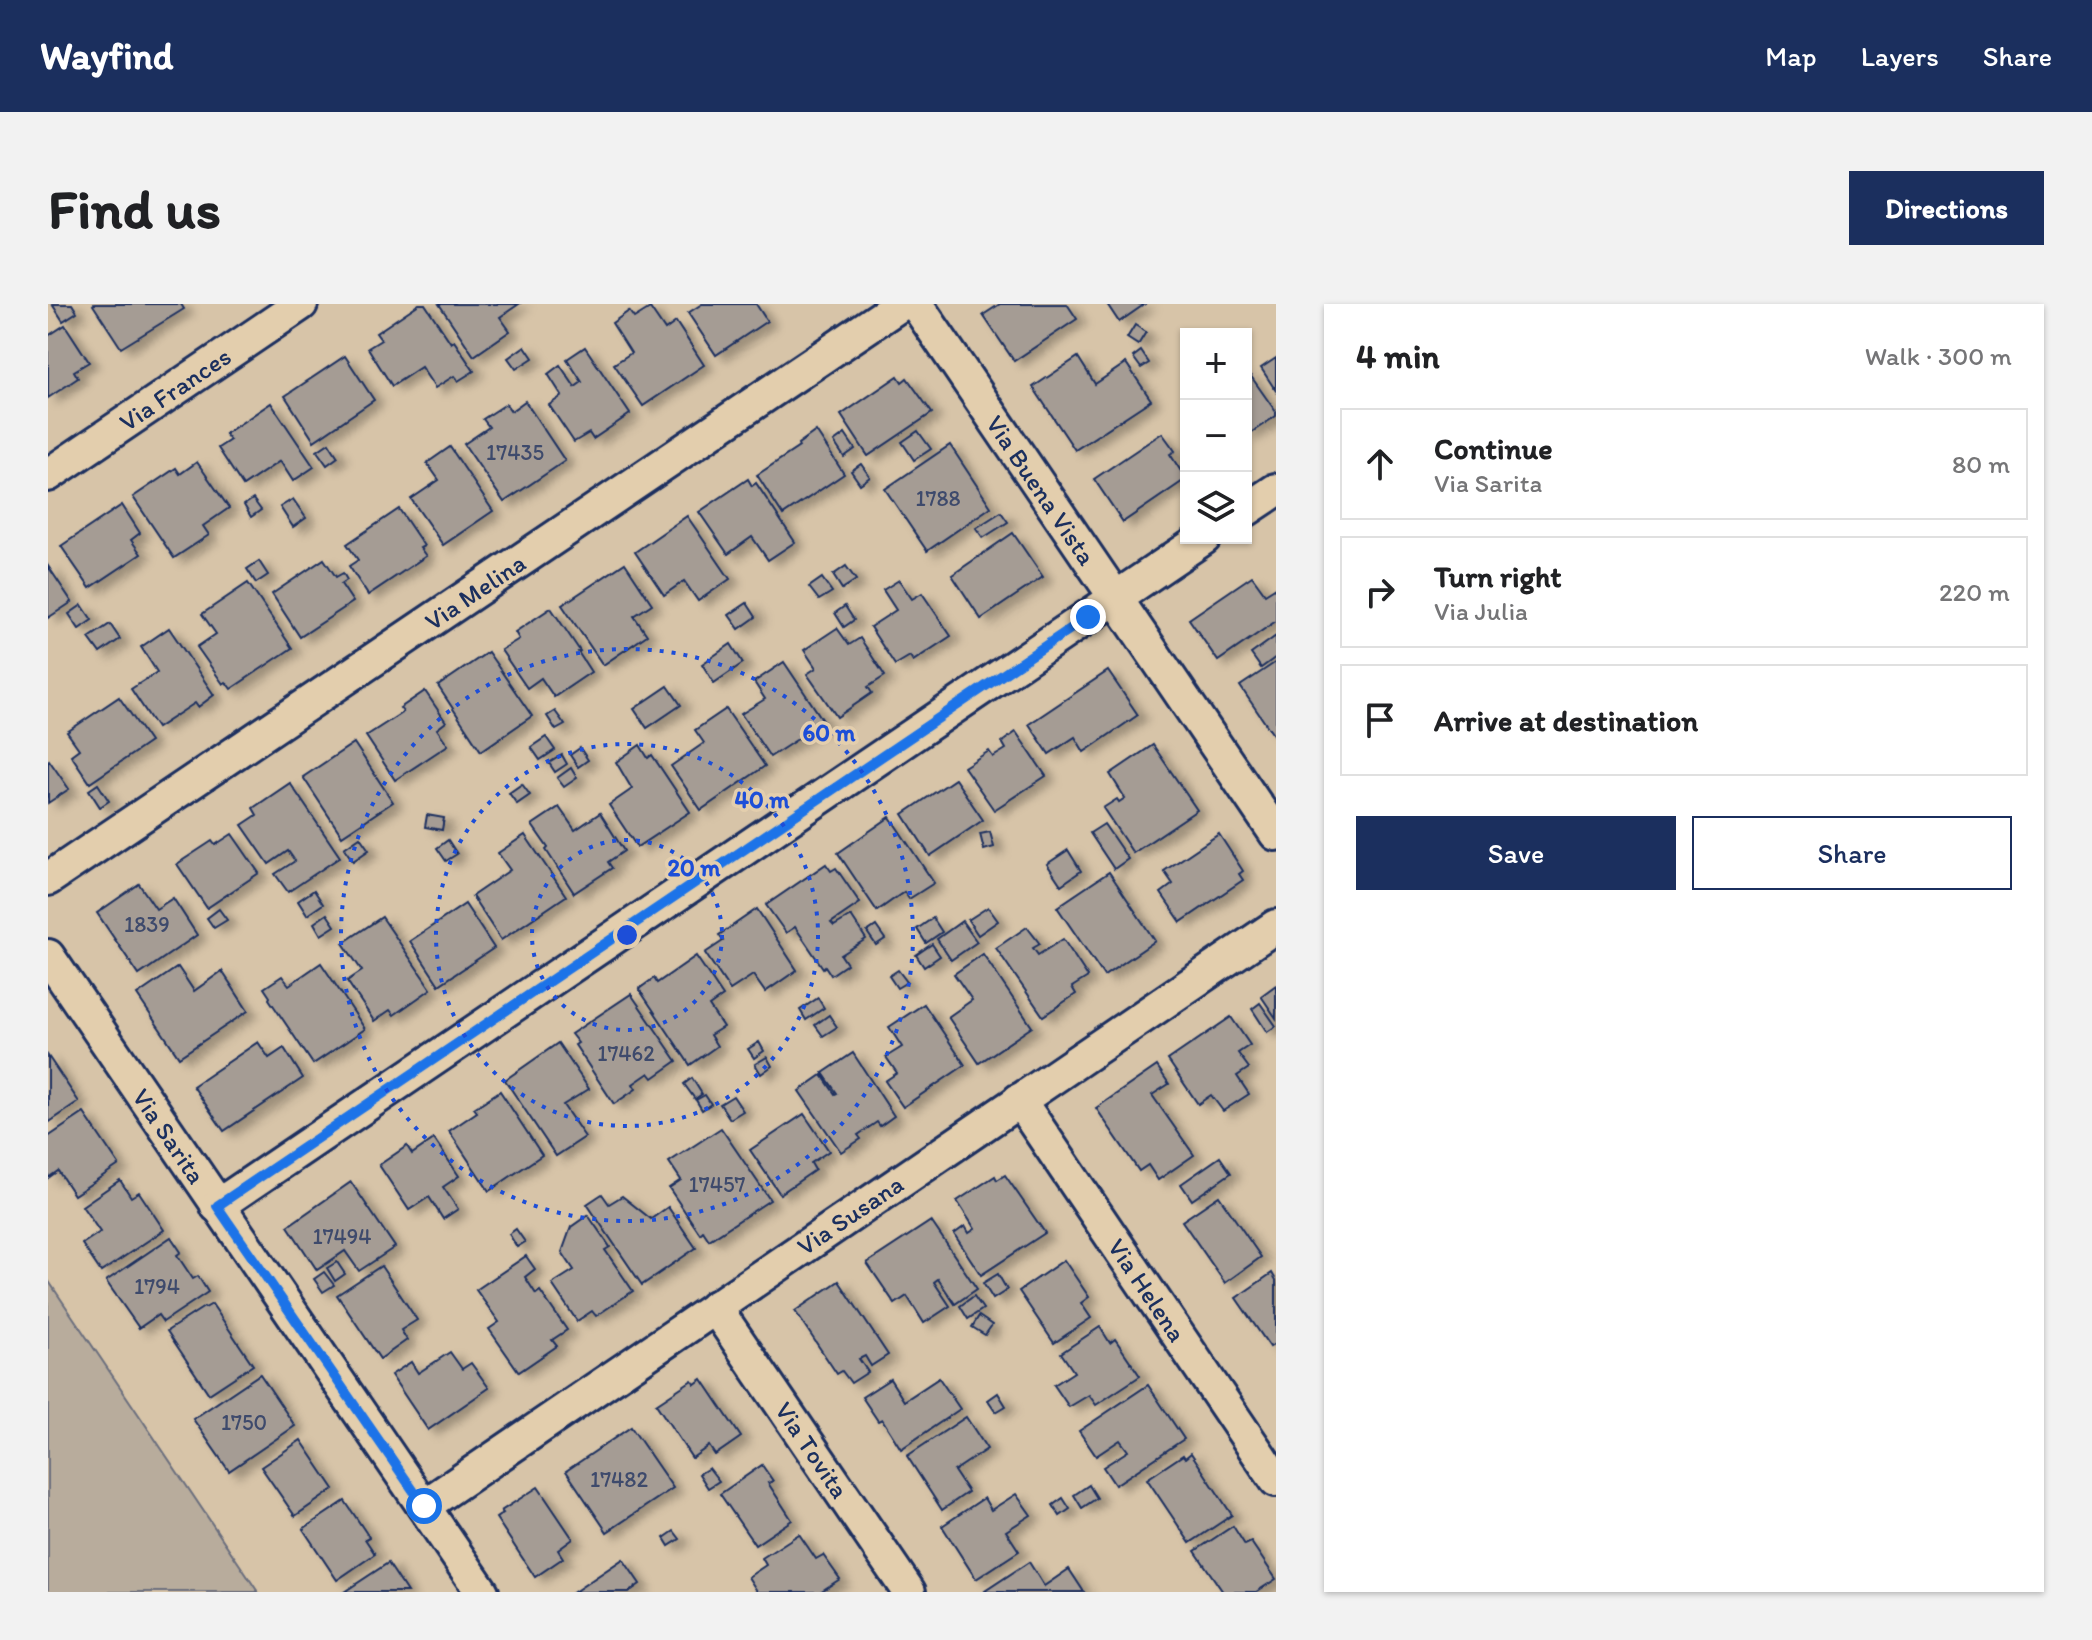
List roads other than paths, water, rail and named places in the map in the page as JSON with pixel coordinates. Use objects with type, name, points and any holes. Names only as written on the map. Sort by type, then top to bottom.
[{"type":"street","name":"Via Frances","points":[[48,475],[301,304]]},
{"type":"street","name":"Via Melina","points":[[48,879],[901,304]]},
{"type":"street","name":"Via Buena Vista","points":[[916,304],[1276,834]]},
{"type":"street","points":[[1252,506],[1276,490]]},
{"type":"street","points":[[217,1206],[1195,544]]},
{"type":"street","name":"Via Susana","points":[[424,1506],[1276,926]]},
{"type":"street","name":"Via Sarita","points":[[48,956],[482,1592]]},
{"type":"street","name":"Via Helena","points":[[1019,1100],[1276,1480]]},
{"type":"street","name":"Via Tovita","points":[[715,1307],[909,1592]]}]
